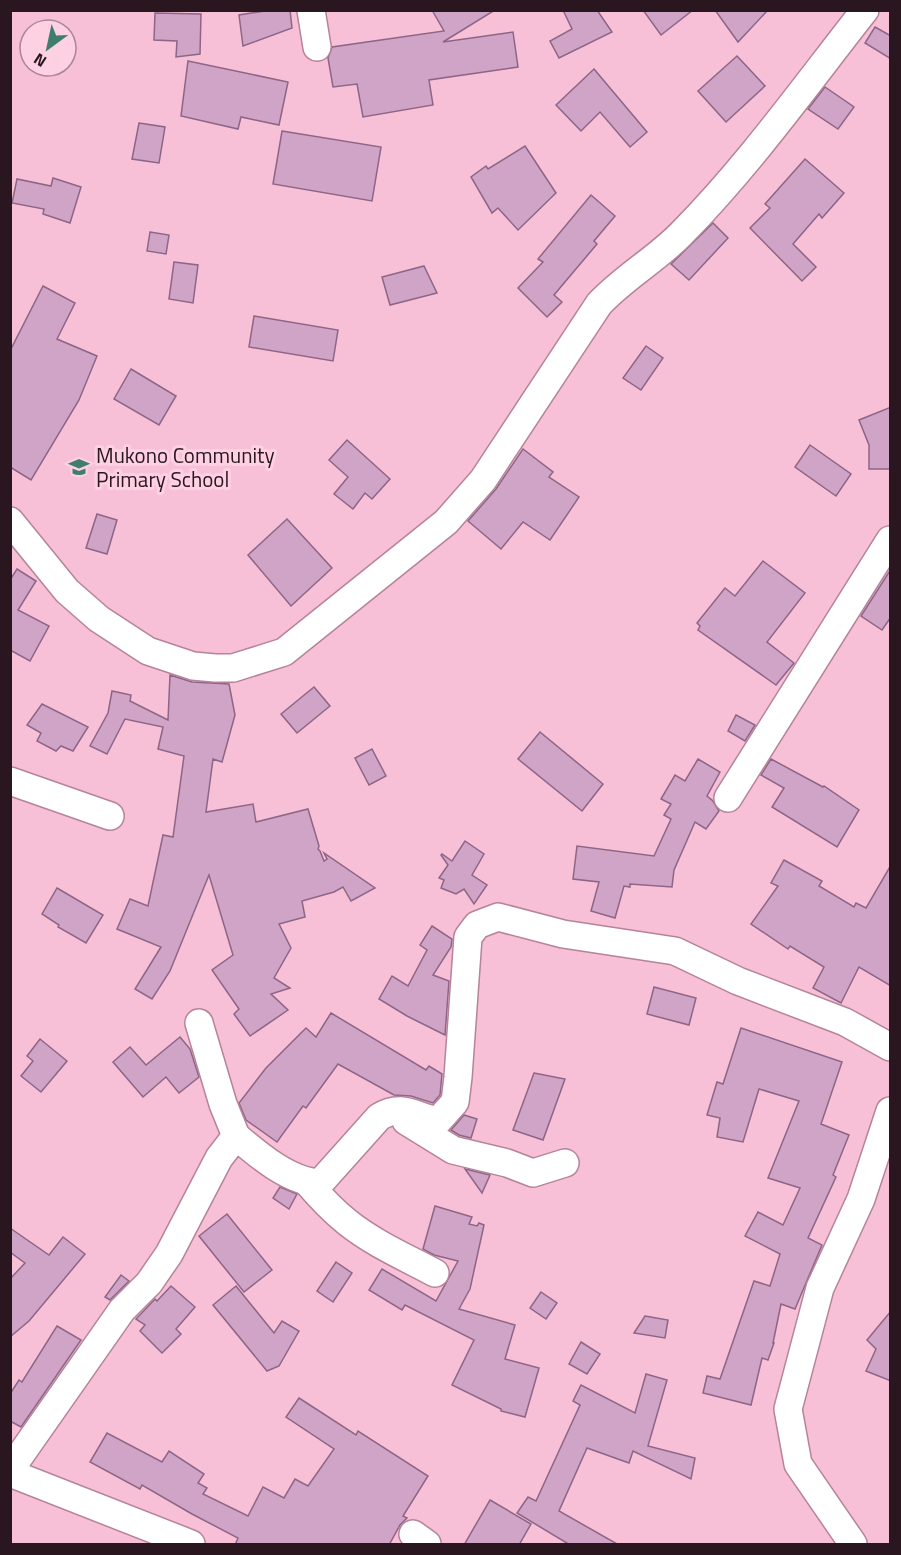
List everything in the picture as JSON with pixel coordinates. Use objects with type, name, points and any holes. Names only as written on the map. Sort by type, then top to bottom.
[{"type":"street","points":[[311,10],[317,47]]},
{"type":"street","points":[[10,521],[67,591],[99,619],[148,651],[193,666],[215,668],[233,668],[284,652],[446,522],[463,505],[483,480],[599,304],[615,287],[681,235],[769,133],[866,10]]},
{"type":"street","points":[[728,798],[891,540]]},
{"type":"street","points":[[10,781],[110,816]]},
{"type":"street","points":[[307,1182],[320,1183],[379,1117],[390,1110],[401,1109],[422,1118],[438,1121],[455,1102],[468,938],[477,925],[498,917],[563,934],[675,951],[738,981],[845,1022],[891,1047]]},
{"type":"street","points":[[200,1023],[223,1104],[236,1136],[278,1167],[307,1182],[329,1207],[349,1224],[378,1243],[435,1273]]},
{"type":"street","points":[[390,1110],[453,1150],[507,1163],[533,1173],[565,1163]]},
{"type":"street","points":[[853,1545],[798,1464],[788,1409],[820,1288],[861,1199],[891,1111]]},
{"type":"street","points":[[191,1545],[10,1472],[122,1310],[149,1283],[169,1254],[219,1158],[236,1136]]},
{"type":"building","points":[[271,10],[290,10],[292,28],[243,46],[239,15]]},
{"type":"building","points":[[432,10],[495,10],[443,42],[513,32],[518,67],[429,80],[433,105],[363,117],[357,84],[333,87],[328,58],[332,47],[444,31]]},
{"type":"building","points":[[563,10],[597,10],[612,32],[559,58],[550,41],[572,29]]},
{"type":"building","points":[[643,10],[693,10],[661,35]]},
{"type":"building","points":[[715,10],[768,10],[738,42]]},
{"type":"building","points":[[155,13],[201,14],[200,54],[176,57],[177,41],[154,40]]},
{"type":"building","points":[[875,27],[891,36],[891,59],[865,43]]},
{"type":"building","points":[[737,56],[765,86],[726,122],[698,91]]},
{"type":"building","points":[[188,61],[288,82],[279,125],[241,117],[238,129],[181,116]]},
{"type":"building","points":[[594,69],[647,132],[630,147],[600,112],[581,131],[556,105]]},
{"type":"building","points":[[825,87],[854,107],[838,129],[808,109]]},
{"type":"building","points":[[139,123],[165,127],[159,163],[132,159]]},
{"type":"building","points":[[282,131],[381,147],[372,201],[273,184]]},
{"type":"building","points":[[525,146],[556,193],[518,230],[498,208],[492,213],[471,177],[486,166],[488,169]]},
{"type":"building","points":[[805,159],[844,193],[822,218],[819,214],[793,244],[816,267],[802,281],[750,228],[770,208],[765,204]]},
{"type":"building","points":[[53,178],[81,187],[70,223],[43,214],[44,209],[12,203],[17,179],[51,186]]},
{"type":"building","points":[[591,195],[615,216],[594,241],[597,244],[554,295],[562,302],[547,317],[518,288],[543,262],[538,259]]},
{"type":"building","points":[[713,223],[728,238],[689,280],[671,264]]},
{"type":"building","points":[[150,232],[169,235],[166,254],[147,251]]},
{"type":"building","points":[[174,262],[198,265],[193,303],[169,299]]},
{"type":"building","points":[[424,266],[437,293],[390,305],[382,277]]},
{"type":"building","points":[[43,286],[75,303],[57,339],[97,356],[79,400],[31,480],[10,467],[10,351]]},
{"type":"building","points":[[254,316],[338,330],[333,361],[249,347]]},
{"type":"building","points":[[646,346],[663,358],[641,390],[623,378]]},
{"type":"building","points":[[131,369],[176,396],[159,425],[114,399]]},
{"type":"building","points":[[891,407],[891,469],[869,469],[869,445],[859,420]]},
{"type":"building","points":[[347,440],[390,479],[372,499],[365,493],[353,509],[334,494],[348,477],[329,460]]},
{"type":"building","points":[[810,445],[851,474],[836,496],[795,467]]},
{"type":"building","points":[[523,449],[553,472],[549,477],[579,497],[550,540],[523,522],[501,549],[468,521],[496,489]]},
{"type":"building","points":[[97,514],[117,520],[107,554],[86,548]]},
{"type":"building","points":[[287,519],[332,568],[291,606],[248,555]]},
{"type":"building","points":[[763,561],[805,593],[767,642],[794,663],[776,685],[698,630],[700,626],[697,623],[725,588],[735,596]]},
{"type":"building","points":[[17,569],[36,581],[18,610],[49,626],[30,661],[10,650],[10,580]]},
{"type":"building","points":[[891,569],[891,617],[882,630],[861,616]]},
{"type":"building","points":[[170,675],[192,682],[229,684],[235,715],[222,762],[213,759],[206,812],[253,804],[256,822],[308,809],[318,849],[324,861],[327,859],[324,853],[375,888],[351,901],[343,887],[334,892],[302,901],[305,917],[279,924],[291,948],[274,978],[290,988],[271,994],[288,1010],[250,1036],[234,1014],[239,1009],[212,970],[233,955],[209,875],[170,971],[152,999],[135,989],[161,947],[117,929],[130,899],[148,906],[163,835],[173,837],[184,756],[158,749],[163,727],[125,719],[107,754],[90,746],[108,713],[112,691],[131,695],[130,701],[168,720]]},
{"type":"building","points":[[314,687],[330,706],[297,733],[281,714]]},
{"type":"building","points":[[42,704],[88,727],[73,751],[61,746],[56,751],[37,741],[41,733],[27,725]]},
{"type":"building","points":[[736,715],[755,725],[745,741],[728,731]]},
{"type":"building","points":[[540,732],[603,784],[582,811],[518,759]]},
{"type":"building","points":[[372,749],[386,776],[369,785],[355,758]]},
{"type":"building","points":[[698,759],[720,772],[707,796],[719,811],[706,829],[695,822],[674,870],[672,887],[630,884],[630,887],[624,886],[615,918],[591,911],[599,882],[573,879],[577,846],[654,856],[671,819],[664,815],[671,804],[661,799],[675,775],[685,781]]},
{"type":"building","points":[[771,759],[824,786],[859,810],[837,847],[772,807],[784,788],[761,775]]},
{"type":"building","points":[[465,841],[484,854],[472,875],[487,885],[474,904],[464,889],[456,894],[441,888],[444,880],[439,878],[448,865],[441,855],[452,861]]},
{"type":"building","points":[[784,860],[822,881],[819,886],[854,907],[856,903],[866,908],[891,865],[891,986],[859,967],[841,1003],[813,988],[824,967],[790,946],[788,949],[751,924],[778,886],[771,883]]},
{"type":"building","points":[[57,888],[103,915],[86,943],[58,927],[59,925],[42,914]]},
{"type":"building","points":[[432,926],[452,939],[451,947],[433,975],[449,981],[445,1035],[379,999],[392,976],[408,986],[427,950],[420,945]]},
{"type":"building","points":[[654,987],[696,998],[689,1025],[647,1014]]},
{"type":"building","points":[[331,1013],[426,1070],[429,1066],[442,1074],[440,1095],[433,1103],[411,1096],[394,1095],[338,1064],[306,1108],[303,1106],[277,1142],[246,1120],[239,1103],[266,1068],[306,1028],[316,1037]]},
{"type":"building","points":[[741,1028],[842,1062],[821,1124],[849,1135],[833,1175],[836,1177],[808,1238],[822,1245],[795,1309],[781,1304],[774,1343],[768,1360],[762,1358],[751,1405],[703,1393],[707,1376],[720,1379],[754,1281],[770,1286],[780,1254],[745,1236],[758,1212],[783,1225],[800,1188],[768,1178],[799,1101],[759,1089],[743,1142],[717,1137],[720,1118],[707,1115],[717,1082],[723,1084]]},
{"type":"building","points":[[180,1037],[190,1049],[199,1077],[179,1093],[166,1077],[143,1097],[113,1062],[130,1047],[146,1065]]},
{"type":"building","points":[[40,1039],[67,1061],[41,1092],[21,1076],[33,1061],[27,1056]]},
{"type":"building","points":[[534,1073],[565,1079],[543,1140],[513,1130]]},
{"type":"building","points":[[464,1115],[477,1119],[471,1138],[451,1130]]},
{"type":"building","points":[[465,1169],[490,1175],[482,1193]]},
{"type":"building","points":[[280,1187],[297,1194],[289,1209],[273,1198]]},
{"type":"building","points":[[435,1206],[472,1217],[469,1224],[484,1225],[470,1289],[459,1309],[515,1325],[505,1359],[539,1368],[525,1417],[501,1411],[452,1385],[474,1340],[405,1305],[402,1310],[369,1290],[382,1269],[436,1301],[458,1261],[434,1255],[423,1249]]},
{"type":"building","points":[[227,1214],[272,1270],[244,1292],[199,1236]]},
{"type":"building","points":[[10,1228],[49,1255],[63,1237],[85,1254],[29,1321],[10,1337],[10,1279],[25,1263],[10,1252]]},
{"type":"building","points":[[336,1262],[352,1273],[333,1302],[317,1291]]},
{"type":"building","points":[[121,1275],[129,1281],[110,1300],[105,1297]]},
{"type":"building","points":[[171,1286],[195,1307],[176,1329],[181,1334],[162,1353],[140,1331],[145,1325],[136,1319]]},
{"type":"building","points":[[236,1286],[274,1333],[282,1321],[299,1331],[279,1366],[267,1371],[213,1305]]},
{"type":"building","points":[[541,1292],[557,1303],[546,1319],[530,1308]]},
{"type":"building","points":[[891,1311],[891,1381],[866,1371],[876,1349],[867,1340]]},
{"type":"building","points":[[645,1316],[668,1320],[665,1338],[634,1333]]},
{"type":"building","points":[[57,1326],[81,1340],[21,1427],[10,1421],[10,1394],[19,1380],[22,1382]]},
{"type":"building","points":[[581,1342],[600,1354],[587,1374],[569,1364]]},
{"type":"building","points":[[646,1374],[667,1380],[648,1446],[695,1458],[691,1479],[633,1451],[629,1463],[587,1448],[559,1511],[619,1545],[570,1545],[517,1513],[528,1497],[536,1501],[580,1405],[573,1401],[581,1385],[635,1413]]},
{"type":"building","points":[[299,1398],[356,1435],[358,1431],[428,1476],[403,1516],[407,1518],[400,1525],[389,1545],[235,1545],[238,1538],[142,1485],[140,1489],[90,1462],[107,1433],[162,1462],[169,1451],[204,1474],[198,1483],[207,1488],[203,1494],[248,1516],[263,1487],[284,1498],[295,1479],[308,1486],[334,1449],[286,1417]]},
{"type":"building","points":[[490,1500],[531,1524],[519,1545],[464,1545]]},
{"type":"place","name":"Mukono Community Primary School","points":[[79,467]]}]
